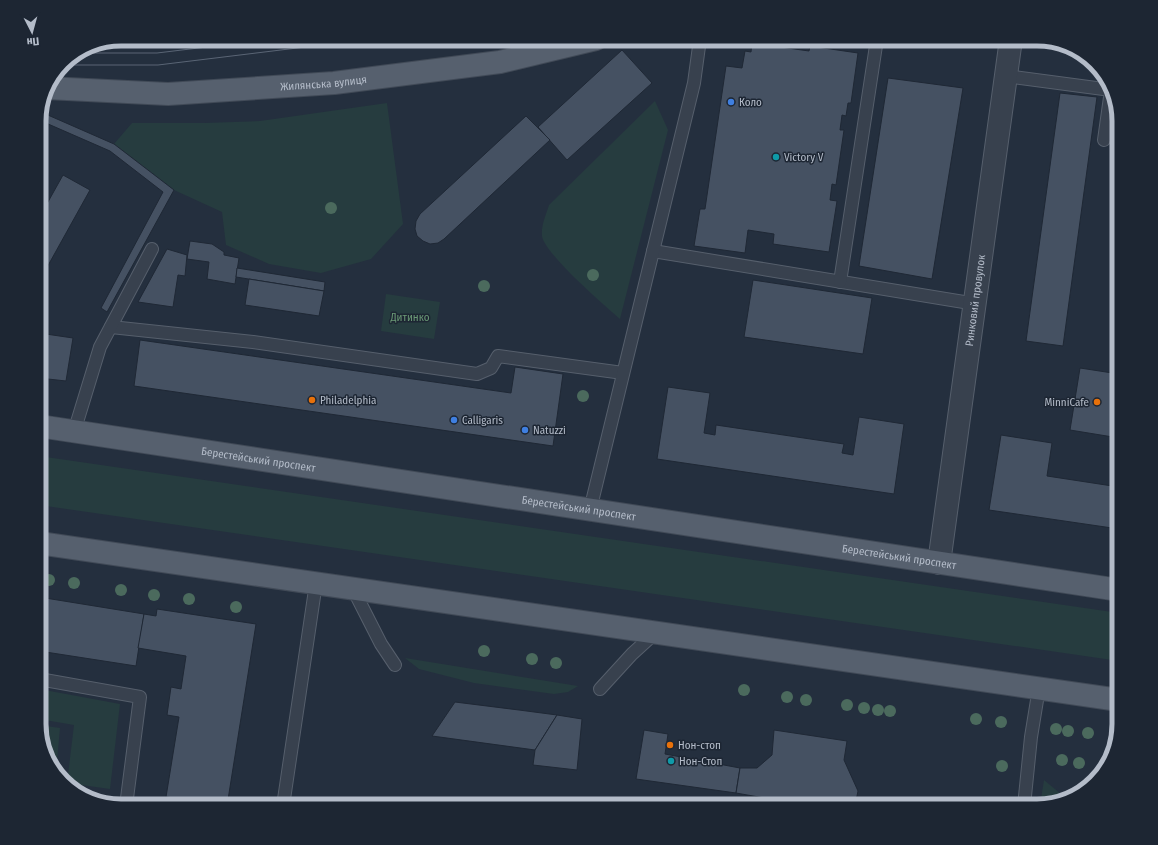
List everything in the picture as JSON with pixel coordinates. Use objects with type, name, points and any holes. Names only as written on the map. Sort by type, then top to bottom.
[{"type":"main road","name":"Жилянська вулиця","points":[[54,88],[168,94],[334,83],[500,62],[567,46]]},
{"type":"main road","name":"Берестейський проспект","points":[[46,427],[1112,589]]},
{"type":"main road","points":[[46,544],[1112,699]]},
{"type":"street","name":"Ринковий провулок","points":[[939,562],[976,304],[1010,46]]},
{"type":"lane","points":[[590,510],[694,83],[699,46]]},
{"type":"lane","points":[[840,282],[876,46]]},
{"type":"lane","points":[[1006,76],[1105,89]]},
{"type":"lane","points":[[1104,140],[1109,102]]},
{"type":"lane","points":[[74,432],[100,347],[152,249]]},
{"type":"lane","points":[[653,251],[976,304]]},
{"type":"lane","points":[[111,327],[253,342],[477,374],[491,368],[498,356],[623,373]]},
{"type":"lane","points":[[284,799],[316,584]]},
{"type":"lane","points":[[353,589],[381,644],[395,665]]},
{"type":"lane","points":[[600,689],[632,654],[655,633]]},
{"type":"lane","points":[[46,680],[140,697],[127,799]]},
{"type":"lane","points":[[1025,799],[1031,737],[1039,688]]},
{"type":"green space","points":[[655,101],[668,130],[620,319],[601,303],[563,266],[545,244],[542,236],[542,228],[549,205]]},
{"type":"green space","points":[[387,103],[403,224],[371,259],[321,273],[269,264],[226,245],[222,212],[174,190],[114,144],[132,123],[260,121]]},
{"type":"green space","name":"Дитинко","points":[[386,294],[440,302],[434,339],[381,331]]},
{"type":"green space","points":[[46,457],[1112,612],[1112,660],[46,506]]},
{"type":"green space","points":[[405,658],[578,686],[568,692],[554,694],[474,683],[419,669]]},
{"type":"green space","points":[[46,690],[120,704],[110,789],[77,784],[68,777],[74,725],[46,720]]},
{"type":"green space","points":[[46,726],[60,728],[57,762],[49,743]]},
{"type":"green space","points":[[1044,780],[1062,795],[1051,798],[1041,799]]},
{"type":"building","name":"Victory V","points":[[752,46],[773,46],[809,51],[810,46],[858,53],[851,103],[848,103],[846,116],[842,115],[840,130],[844,130],[836,185],[832,184],[830,200],[837,201],[829,252],[773,244],[774,234],[748,230],[745,253],[694,246],[700,209],[705,209],[726,66],[742,68],[745,51],[751,52]]},
{"type":"building","points":[[622,50],[652,83],[567,160],[538,127]]},
{"type":"building","points":[[888,78],[963,88],[932,279],[859,266]]},
{"type":"building","points":[[1060,93],[1097,97],[1063,346],[1026,341]]},
{"type":"building","points":[[46,114],[114,144],[174,190],[107,312],[101,308],[163,192],[110,151],[46,123]]},
{"type":"building","points":[[526,116],[550,140],[444,239],[438,243],[430,244],[417,236],[415,229],[416,221],[420,214]]},
{"type":"building","points":[[63,175],[90,190],[46,269],[46,205]]},
{"type":"building","points":[[190,241],[212,244],[224,252],[224,255],[239,258],[235,284],[207,279],[209,262],[187,259]]},
{"type":"building","points":[[167,249],[187,255],[185,276],[178,275],[173,307],[138,302]]},
{"type":"building","points":[[237,268],[325,282],[324,291],[236,277]]},
{"type":"building","points":[[249,279],[324,291],[319,316],[245,305]]},
{"type":"building","points":[[753,280],[872,298],[863,354],[744,337]]},
{"type":"building","points":[[46,334],[73,338],[66,381],[46,379]]},
{"type":"building","points":[[140,340],[511,393],[515,367],[563,374],[553,446],[134,386]]},
{"type":"building","name":"MinniCafe","points":[[1080,368],[1112,373],[1112,437],[1070,430]]},
{"type":"building","points":[[668,387],[710,393],[704,433],[715,435],[716,425],[844,444],[842,453],[853,455],[859,417],[904,424],[894,494],[657,459]]},
{"type":"building","points":[[1001,435],[1052,443],[1047,476],[1112,486],[1112,528],[989,510]]},
{"type":"building","points":[[46,598],[144,614],[136,666],[46,652]]},
{"type":"building","points":[[157,609],[256,624],[228,799],[183,799],[166,797],[179,717],[167,715],[171,687],[181,689],[186,656],[138,648],[144,614],[156,616]]},
{"type":"building","points":[[455,702],[557,715],[535,750],[432,736]]},
{"type":"building","points":[[557,715],[582,719],[577,770],[533,765],[535,750]]},
{"type":"building","name":"Нон-Стоп","points":[[644,730],[668,734],[665,754],[740,768],[736,793],[636,779]]},
{"type":"building","points":[[774,730],[847,741],[844,760],[858,791],[856,799],[770,799],[736,793],[740,768],[757,768],[772,755]]},
{"type":"tram line","points":[[90,53],[157,53],[215,46]]},
{"type":"tram line","points":[[72,65],[158,65],[314,46]]},
{"type":"place","name":"Коло","points":[[731,102]]},
{"type":"place","name":"Victory V","points":[[776,157]]},
{"type":"place","name":"Philadelphia","points":[[312,400]]},
{"type":"place","name":"MinniCafe","points":[[1097,402]]},
{"type":"place","name":"Calligaris","points":[[454,420]]},
{"type":"place","name":"Natuzzi","points":[[525,430]]},
{"type":"place","name":"Нон-стоп","points":[[670,745]]},
{"type":"place","name":"Нон-Стоп","points":[[671,761]]}]
